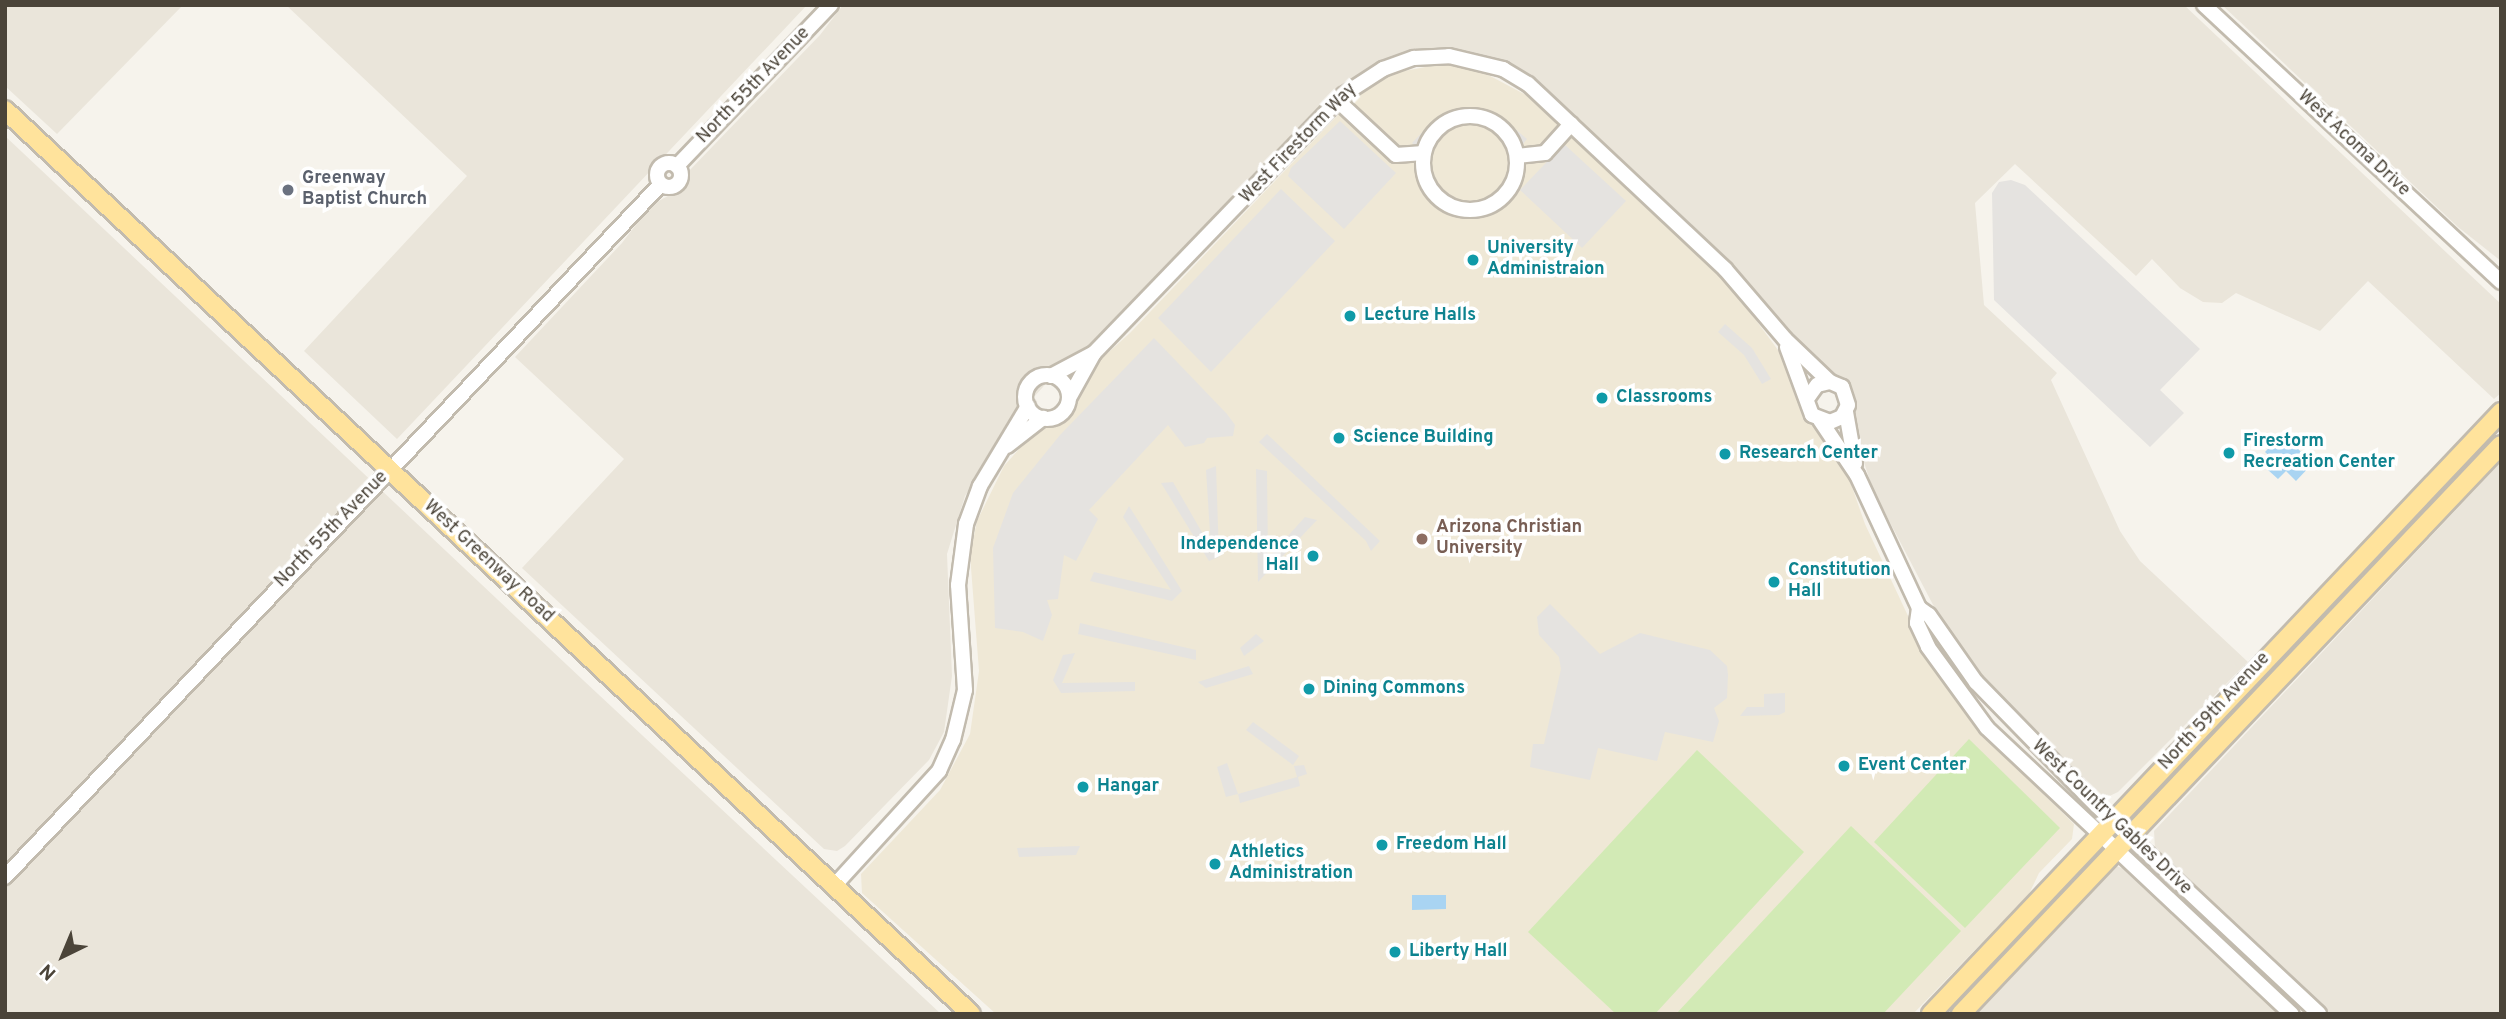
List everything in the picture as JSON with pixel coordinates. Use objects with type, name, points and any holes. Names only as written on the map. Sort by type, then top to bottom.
[{"type":"main road","name":"West Greenway Road","points":[[5,110],[971,1014]]},
{"type":"main road","name":"North 59th Avenue","points":[[1931,1014],[2501,412]]},
{"type":"main road","name":"North 59th Avenue","points":[[1962,1014],[2501,445]]},
{"type":"street","name":"North 55th Avenue","points":[[5,877],[661,184],[659,168],[668,163],[677,166],[831,5]]},
{"type":"street","name":"West Acoma Drive","points":[[2204,5],[2501,282]]},
{"type":"street","name":"West Firestorm Way","points":[[1069,398],[1094,353],[1338,101],[1362,80],[1383,69],[1414,58],[1449,56],[1503,69],[1528,84],[1725,270],[1784,339],[1830,382]]},
{"type":"street","points":[[1338,101],[1396,155],[1424,153]]},
{"type":"street","points":[[1472,116],[1502,128],[1517,156],[1516,173],[1499,200],[1468,210],[1452,206],[1429,185],[1424,153],[1441,125],[1472,116]]},
{"type":"street","points":[[1517,156],[1545,153],[1571,124]]},
{"type":"street","name":"West Firestorm Way","points":[[1784,339],[1809,396]]},
{"type":"street","name":"West Firestorm Way","points":[[1051,376],[1094,353]]},
{"type":"street","points":[[834,886],[939,771],[953,740],[965,690],[960,553],[976,496],[1028,406],[1026,396],[1031,383],[1051,376],[1063,383],[1069,398],[1061,415],[1043,418],[1007,446]]},
{"type":"street","points":[[1809,396],[1817,385],[1830,382]]},
{"type":"street","name":"West Country Gables Drive","points":[[1830,382],[1845,393],[1857,475]]},
{"type":"street","name":"West Country Gables Drive","points":[[1809,396],[1809,409],[1820,420],[1857,475],[1919,608],[1929,615],[1999,709],[2107,827],[2319,1014]]},
{"type":"street","points":[[1028,406],[1043,418]]},
{"type":"street","points":[[1820,420],[1836,421],[1846,412]]},
{"type":"street","name":"West Country Gables Drive","points":[[1919,608],[1917,623],[1928,647],[1970,707],[2018,759],[2107,827]]},
{"type":"street","name":"West Country Gables Drive","points":[[2124,843],[2292,1014]]},
{"type":"shaded area","points":[[5,5],[183,5],[57,134],[5,86]]},
{"type":"shaded area","points":[[286,5],[807,5],[397,439],[304,351],[467,176]]},
{"type":"shaded area","points":[[843,5],[2184,5],[2501,304],[2501,393],[2494,399],[2368,281],[2320,331],[2236,293],[2222,303],[2203,302],[2180,288],[2152,259],[2136,276],[2015,164],[1975,203],[1984,305],[2057,373],[2051,380],[2120,531],[2140,561],[2248,662],[2118,792],[2103,799],[1982,682],[1942,622],[1873,490],[1850,419],[1822,372],[1757,295],[1517,71],[1491,58],[1463,51],[1391,58],[1367,70],[1332,98],[1092,346],[1060,368],[1016,417],[965,496],[947,554],[952,676],[944,732],[929,760],[845,846],[837,851],[824,849],[522,568],[624,459],[515,357],[622,243],[651,205],[683,188],[688,172],[820,35]]},
{"type":"shaded area","points":[[2222,5],[2501,5],[2501,261],[2458,227]]},
{"type":"shaded area","name":"Arizona Christian University","points":[[1447,63],[1477,69],[1526,95],[1727,281],[1792,369],[1813,423],[1824,429],[1845,467],[1865,524],[1930,663],[1982,734],[2074,824],[2072,839],[2039,873],[2029,894],[1913,1014],[996,1014],[862,893],[861,874],[940,790],[970,734],[979,671],[970,555],[977,521],[1004,466],[1036,430],[1064,418],[1090,369],[1130,333],[1354,98],[1393,73]]},
{"type":"shaded area","points":[[1467,107],[1498,114],[1527,139],[1519,149],[1488,119],[1455,116],[1437,128],[1421,151],[1412,143],[1438,116]]},
{"type":"shaded area","points":[[1340,121],[1396,173],[1344,229],[1288,176],[1291,168]]},
{"type":"shaded area","points":[[5,136],[583,680],[941,1014],[5,1014]]},
{"type":"shaded area","points":[[1564,144],[1626,201],[1582,248],[1520,190]]},
{"type":"shaded area","points":[[2011,180],[2025,185],[2200,349],[2160,390],[2184,413],[2150,447],[1994,300],[1992,193],[1999,182]]},
{"type":"shaded area","points":[[1281,189],[1335,241],[1211,372],[1158,318]]},
{"type":"shaded area","points":[[1725,324],[1752,348],[1771,379],[1762,384],[1744,355],[1718,332]]},
{"type":"shaded area","points":[[1154,338],[1227,414],[1235,425],[1233,436],[1207,438],[1204,443],[1185,447],[1168,425],[1089,510],[1098,519],[1076,561],[1064,555],[1058,599],[1047,600],[1052,615],[1043,641],[1023,632],[995,628],[993,548],[1013,493],[1060,435]]},
{"type":"shaded area","points":[[1267,434],[1380,541],[1371,551],[1366,541],[1259,442]]},
{"type":"shaded area","points":[[2501,462],[2501,1014],[2329,1014],[2155,848],[2154,831]]},
{"type":"shaded area","points":[[1216,466],[1219,557],[1209,561],[1161,483],[1173,482],[1211,548],[1206,470]]},
{"type":"shaded area","points":[[1256,469],[1267,471],[1268,558],[1305,517],[1317,520],[1258,582]]},
{"type":"shaded area","points":[[1129,506],[1182,591],[1172,601],[1090,581],[1094,572],[1171,590],[1123,517]]},
{"type":"shaded area","points":[[1550,604],[1600,654],[1640,633],[1710,650],[1727,666],[1728,675],[1727,698],[1714,708],[1719,721],[1713,742],[1665,732],[1657,761],[1598,748],[1590,780],[1530,767],[1533,744],[1544,744],[1561,669],[1559,657],[1539,635],[1537,617]]},
{"type":"shaded area","points":[[1080,623],[1196,650],[1196,660],[1078,634]]},
{"type":"shaded area","points":[[1256,634],[1264,641],[1244,656],[1240,648]]},
{"type":"shaded area","points":[[1075,653],[1062,683],[1135,682],[1135,691],[1061,693],[1053,680],[1063,655]]},
{"type":"shaded area","points":[[1249,666],[1253,674],[1206,688],[1198,682]]},
{"type":"shaded area","points":[[1785,693],[1785,712],[1779,715],[1740,716],[1747,707],[1764,707],[1764,694]]},
{"type":"shaded area","points":[[1253,722],[1299,756],[1293,765],[1246,730]]},
{"type":"shaded area","points":[[1227,763],[1238,794],[1226,797],[1217,767]]},
{"type":"shaded area","points":[[1304,765],[1307,774],[1298,777],[1300,786],[1240,803],[1238,794],[1297,777],[1294,766]]},
{"type":"shaded area","points":[[1080,846],[1076,855],[1019,857],[1017,848]]},
{"type":"shaded area","points":[[2116,866],[2130,871],[2281,1014],[1972,1014]]},
{"type":"green space","points":[[1969,739],[2060,828],[1965,928],[1874,842]]},
{"type":"green space","points":[[1697,750],[1804,852],[1655,1014],[1616,1014],[1528,932]]},
{"type":"green space","points":[[1851,826],[1961,931],[1883,1014],[1676,1014]]},
{"type":"water","points":[[2282,434],[2313,463],[2296,481],[2286,471],[2278,479],[2268,470],[2276,462],[2265,452]]},
{"type":"water","points":[[1412,895],[1446,895],[1446,909],[1412,910]]},
{"type":"place","name":"Greenway Baptist Church","points":[[288,190]]},
{"type":"place","name":"University Administraion","points":[[1473,260]]},
{"type":"place","name":"Lecture Halls","points":[[1350,316]]},
{"type":"place","name":"Classrooms","points":[[1602,398]]},
{"type":"place","name":"Science Building","points":[[1339,438]]},
{"type":"place","name":"Firestorm Recreation Center","points":[[2229,453]]},
{"type":"place","name":"Research Center","points":[[1725,454]]},
{"type":"place","name":"Arizona Christian University","points":[[1422,539]]},
{"type":"place","name":"Independence Hall","points":[[1313,556]]},
{"type":"place","name":"Constitution Hall","points":[[1774,582]]},
{"type":"place","name":"Dining Commons","points":[[1309,689]]},
{"type":"place","name":"Event Center","points":[[1844,766]]},
{"type":"place","name":"Hangar","points":[[1083,787]]},
{"type":"place","name":"Freedom Hall","points":[[1382,845]]},
{"type":"place","name":"Athletics Administration","points":[[1215,864]]},
{"type":"place","name":"Liberty Hall","points":[[1395,952]]}]
